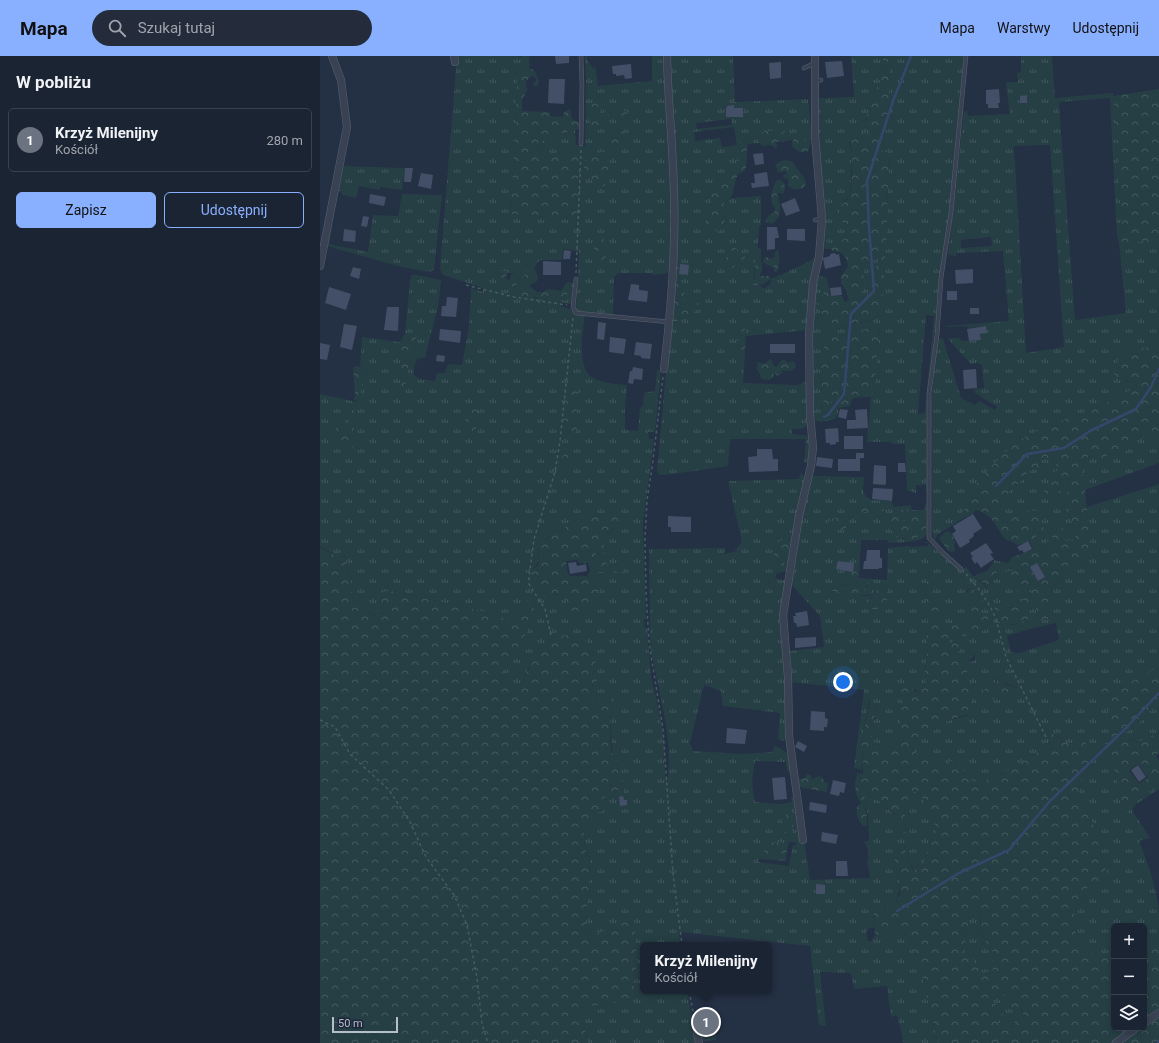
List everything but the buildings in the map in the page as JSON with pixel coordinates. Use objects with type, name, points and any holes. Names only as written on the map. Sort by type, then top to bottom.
[{"type":"street","points":[[320,266],[347,126],[340,80],[332,56]]},
{"type":"street","points":[[664,369],[675,236],[674,192],[667,89],[667,56]]},
{"type":"street","points":[[803,840],[789,736],[788,677],[783,615],[799,516],[811,466],[813,447],[810,415],[808,338],[813,283],[819,265],[822,237],[819,220],[814,150],[818,81],[815,60]]},
{"type":"street","points":[[1147,1021],[1159,1013]]},
{"type":"street","points":[[1116,1043],[1132,1031]]},
{"type":"street","points":[[697,1034],[698,1043]]},
{"type":"lane","points":[[581,144],[582,56]]},
{"type":"lane","points":[[961,569],[943,553],[930,538],[928,393],[937,333],[941,278],[951,212],[966,56]]},
{"type":"lane","points":[[804,68],[815,60]]},
{"type":"lane","points":[[576,279],[574,308],[576,313],[669,322]]},
{"type":"path","points":[[576,279],[581,144]]},
{"type":"path","points":[[466,285],[514,297],[574,308],[560,441],[555,472],[534,539],[529,577],[529,584],[545,609],[551,635]]},
{"type":"path","points":[[664,369],[647,500],[646,591],[649,643],[663,729],[673,874],[682,942]]},
{"type":"path","points":[[961,569],[978,588],[990,606],[996,619],[1006,657],[1048,741]]},
{"type":"path","points":[[320,720],[335,727],[350,754],[389,790],[410,822],[426,857],[454,895],[467,925],[477,978],[482,1024],[488,1043]]},
{"type":"path","points":[[690,994],[697,1034]]},
{"type":"green space","points":[[457,56],[529,56],[530,67],[518,67],[511,214],[574,219],[573,230],[576,230],[580,146],[585,146],[585,56],[587,56],[587,60],[594,69],[595,65],[598,86],[652,81],[652,56],[665,56],[673,194],[670,271],[669,273],[653,275],[653,273],[618,273],[614,277],[613,315],[585,313],[582,358],[584,366],[593,378],[614,384],[627,385],[625,430],[638,431],[640,408],[643,406],[644,393],[655,391],[657,370],[661,371],[655,432],[648,432],[649,439],[654,439],[643,523],[646,619],[644,619],[645,628],[647,628],[651,677],[664,741],[665,778],[668,778],[669,751],[666,724],[650,645],[649,549],[726,548],[724,554],[738,551],[733,549],[737,548],[742,542],[728,481],[799,479],[801,472],[805,479],[788,571],[777,573],[775,578],[787,580],[785,654],[786,739],[783,741],[778,738],[780,713],[723,706],[721,691],[704,685],[690,743],[693,751],[742,754],[772,752],[775,746],[784,750],[789,758],[791,772],[787,771],[786,762],[755,761],[752,782],[755,802],[780,804],[792,802],[791,797],[795,796],[810,880],[870,878],[867,861],[868,850],[864,841],[868,841],[869,838],[865,794],[869,792],[870,796],[878,800],[897,815],[899,834],[906,833],[904,805],[914,791],[920,793],[934,823],[936,833],[929,848],[919,878],[910,863],[904,845],[895,865],[900,886],[896,901],[893,907],[873,908],[874,928],[869,928],[866,933],[868,941],[871,941],[875,935],[880,937],[900,929],[911,942],[919,964],[938,1043],[904,1043],[897,1015],[891,1017],[887,986],[854,989],[851,973],[820,972],[826,1026],[819,1025],[810,946],[679,932],[680,942],[640,942],[640,994],[688,994],[697,1043],[588,1043],[580,1008],[632,999],[585,939],[590,859],[585,850],[584,828],[593,818],[595,812],[603,812],[601,800],[604,797],[614,791],[624,793],[622,779],[612,751],[610,717],[619,701],[616,699],[604,698],[596,702],[588,699],[596,677],[593,654],[529,667],[520,687],[498,681],[526,634],[537,597],[530,595],[521,618],[509,620],[482,611],[392,591],[383,592],[377,616],[355,607],[345,555],[339,557],[320,547],[320,394],[357,402],[366,372],[365,369],[360,367],[362,337],[400,342],[400,397],[404,393],[410,360],[417,341],[408,334],[405,335],[410,280],[412,275],[441,280],[438,307],[426,357],[417,359],[414,367],[414,375],[420,379],[435,381],[437,373],[445,373],[448,364],[462,365],[469,326],[471,288],[483,292],[483,288],[443,275],[440,269]],"holes":[[[563,249],[579,251],[576,314],[572,310],[561,306],[561,302],[572,304],[573,289],[567,294],[566,301],[554,295],[547,296],[547,306],[541,297],[535,298],[518,284],[508,287],[500,271],[506,271],[506,273],[516,273],[518,279],[524,277],[527,270],[534,268],[540,260],[562,260]],[[356,414],[352,446],[328,435],[331,431],[348,426],[349,421]],[[607,513],[614,529],[604,536],[600,554],[596,554],[592,557],[595,561],[600,561],[606,565],[620,566],[621,573],[590,571],[587,576],[593,579],[596,589],[594,597],[568,604],[563,595],[541,593],[530,572],[539,559],[536,542],[541,537],[544,540],[558,531],[564,532],[568,523]],[[789,840],[789,842],[797,843],[796,845],[793,845],[789,866],[759,862],[759,859],[786,861],[786,856],[783,857],[776,850],[773,852],[767,842],[784,843]]]},
{"type":"green space","points":[[670,56],[733,56],[735,102],[808,99],[812,140],[799,139],[786,141],[785,131],[775,133],[771,131],[758,139],[760,143],[748,144],[748,137],[738,147],[739,156],[735,172],[731,177],[710,187],[712,198],[711,215],[725,227],[724,203],[731,198],[761,196],[761,225],[759,226],[758,248],[761,249],[761,261],[758,258],[755,259],[754,286],[759,285],[765,288],[770,284],[771,279],[815,258],[807,330],[746,336],[746,330],[737,333],[739,353],[745,353],[743,383],[798,385],[807,381],[808,424],[803,428],[792,429],[792,434],[810,436],[809,457],[807,462],[804,462],[806,439],[730,439],[728,466],[666,475],[660,475],[657,471],[672,324],[700,307],[703,303],[696,303],[691,306],[683,299],[682,287],[679,285],[680,260],[675,259]],"holes":[[[731,119],[732,125],[697,129],[696,123]],[[734,127],[737,145],[722,147],[720,138],[695,141],[694,132]]]},
{"type":"green space","points":[[851,56],[883,56],[880,82],[871,96],[868,117],[863,122],[866,128],[893,118],[888,106],[890,76],[888,56],[964,56],[949,212],[927,406],[927,493],[926,485],[916,485],[916,493],[907,490],[905,444],[892,444],[891,442],[867,442],[880,327],[822,363],[820,390],[825,395],[825,401],[821,408],[830,408],[831,401],[837,408],[836,412],[838,413],[835,419],[820,422],[812,419],[812,331],[816,285],[824,292],[824,294],[818,299],[823,324],[829,329],[841,328],[847,325],[873,320],[880,255],[877,265],[871,275],[868,294],[863,298],[861,294],[863,288],[863,272],[870,258],[886,245],[889,153],[882,152],[886,133],[880,134],[872,131],[864,134],[861,133],[849,142],[852,154],[850,195],[839,208],[839,220],[849,226],[849,236],[836,244],[830,245],[823,239],[823,201],[817,98],[854,97]],"holes":[[[926,315],[934,316],[925,413],[918,414]]]},
{"type":"green space","points":[[883,56],[888,56],[890,76],[888,106],[893,119],[886,128],[866,128],[862,124],[867,119],[871,96],[880,82]]},
{"type":"green space","points":[[1021,56],[1052,56],[1055,98],[1113,93],[1123,233],[1117,236],[1110,98],[1060,102],[1059,104],[1075,320],[1126,313],[1119,243],[1130,246],[1134,241],[1150,243],[1153,245],[1159,244],[1159,346],[1125,350],[1125,381],[1132,382],[1137,387],[1096,408],[1043,428],[1018,440],[978,482],[961,516],[964,518],[937,535],[935,539],[936,542],[933,537],[932,529],[931,402],[937,341],[940,338],[943,339],[961,398],[975,405],[979,401],[995,410],[997,407],[975,393],[974,389],[984,388],[982,365],[978,363],[971,364],[949,340],[950,338],[959,338],[962,341],[981,340],[981,334],[987,333],[986,326],[968,328],[967,326],[946,326],[1009,321],[1003,251],[957,253],[956,256],[948,255],[964,111],[967,111],[968,116],[1010,114],[1006,84],[1007,82],[1018,82],[1017,73],[1021,72]],"holes":[[[1050,145],[1064,347],[1026,353],[1014,146]],[[991,237],[992,246],[961,248],[961,240]]]},
{"type":"green space","points":[[518,66],[532,69],[539,82],[537,86],[532,85],[537,79],[532,76],[526,81],[526,87],[528,89],[522,100],[522,111],[550,112],[550,116],[563,117],[564,112],[570,109],[572,119],[579,123],[579,129],[548,137],[542,142],[541,153],[546,158],[572,151],[576,145],[580,146],[576,230],[573,230],[573,219],[511,214]]},
{"type":"green space","points":[[1159,89],[1159,244],[1153,245],[1150,243],[1134,241],[1130,246],[1119,243],[1117,236],[1123,233],[1113,96]]},
{"type":"green space","points":[[594,102],[601,108],[601,126],[598,130],[590,127],[589,117]]},
{"type":"green space","points":[[608,108],[623,109],[627,113],[621,119],[611,119],[608,118]]},
{"type":"green space","points":[[624,124],[625,130],[621,153],[613,152],[606,145],[606,134],[612,134],[617,127]]},
{"type":"green space","points":[[857,128],[864,134],[872,131],[879,134],[881,131],[886,133],[882,151],[889,153],[886,246],[870,258],[863,277],[864,286],[861,294],[863,298],[868,294],[871,275],[877,265],[880,254],[883,253],[885,255],[881,318],[847,325],[841,328],[829,329],[823,324],[820,307],[817,304],[818,299],[824,294],[820,287],[816,285],[817,275],[827,278],[830,296],[842,296],[845,302],[849,300],[847,292],[841,283],[841,276],[848,267],[847,260],[842,253],[823,247],[823,239],[830,245],[836,244],[849,236],[849,226],[839,220],[839,207],[847,200],[851,192],[852,154],[850,140],[852,134]]},
{"type":"green space","points":[[575,130],[576,145],[572,151],[546,158],[541,153],[542,141],[548,137]]},
{"type":"green space","points":[[766,130],[775,133],[785,131],[788,135],[786,141],[776,142],[776,149],[771,145],[762,146],[757,139],[762,137],[762,133]]},
{"type":"green space","points":[[743,134],[748,137],[746,167],[745,171],[738,174],[733,194],[724,203],[725,228],[718,231],[708,228],[706,220],[711,209],[710,187],[724,179],[731,177],[734,173],[737,164],[739,138]]},
{"type":"green space","points":[[796,137],[802,140],[809,140],[811,143],[808,151],[800,152],[792,146],[793,140]]},
{"type":"green space","points":[[601,152],[607,152],[610,161],[608,183],[604,186],[596,185],[584,168],[589,157]]},
{"type":"green space","points":[[786,160],[793,162],[804,178],[806,184],[803,188],[795,190],[788,186],[788,178],[784,179],[783,175],[787,174],[785,171],[779,173],[775,165]]},
{"type":"green space","points":[[341,166],[405,168],[402,190],[380,187],[380,190],[359,186],[356,198],[343,195],[337,188]]},
{"type":"green space","points":[[778,179],[784,183],[785,189],[783,194],[777,194],[780,210],[778,218],[772,224],[765,221],[769,215],[774,213],[775,208],[771,197]]},
{"type":"green space","points":[[402,194],[442,195],[434,269],[432,271],[428,272],[398,266],[327,246],[330,226],[332,226],[329,244],[368,252],[373,215],[398,216]]},
{"type":"green space","points":[[597,235],[601,235],[609,248],[606,257],[597,263],[594,259],[594,248]]},
{"type":"green space","points":[[733,247],[737,249],[740,254],[745,256],[745,260],[742,266],[736,265],[732,268],[726,265],[726,260],[728,253]]},
{"type":"green space","points":[[778,250],[779,264],[777,272],[774,272],[774,267],[763,262],[764,258],[768,257],[769,259],[775,257],[775,252]]},
{"type":"green space","points":[[758,258],[762,263],[762,272],[760,273],[760,276],[769,276],[771,279],[763,284],[754,286],[752,282],[755,279],[755,259]]},
{"type":"green space","points":[[675,259],[680,260],[679,284],[684,290],[685,297],[683,299],[689,300],[689,304],[691,306],[695,303],[703,303],[704,306],[672,324]]},
{"type":"green space","points":[[534,268],[538,277],[537,281],[529,286],[537,292],[543,292],[547,289],[561,291],[568,282],[573,283],[573,289],[567,294],[568,298],[565,301],[554,295],[547,296],[547,306],[545,310],[539,305],[542,299],[541,297],[522,297],[518,284],[505,290],[499,286],[500,271],[507,271],[506,279],[510,280],[511,274],[516,273],[519,279],[524,276],[527,270]]},
{"type":"green space","points":[[742,327],[746,330],[745,353],[739,353],[737,329]]},
{"type":"green space","points":[[880,327],[874,389],[871,397],[852,398],[850,406],[839,408],[838,413],[836,413],[837,408],[831,401],[828,411],[825,414],[821,413],[825,395],[820,390],[825,340],[828,336]]},
{"type":"green space","points":[[408,334],[415,336],[417,341],[410,360],[404,393],[400,397],[400,342],[404,335]]},
{"type":"green space","points":[[1159,346],[1159,442],[1154,442],[1149,435],[1134,441],[1133,447],[1120,453],[1108,454],[1103,460],[1090,456],[1086,458],[1083,462],[1082,472],[1092,558],[1083,560],[1076,564],[1068,563],[1068,567],[1071,571],[1070,576],[1051,587],[1052,589],[1049,589],[1044,583],[1041,586],[1051,604],[1049,607],[1053,616],[1040,621],[1037,619],[1036,607],[1033,607],[1029,610],[1031,617],[1025,621],[1010,625],[1003,625],[996,616],[995,606],[1001,604],[1009,608],[1016,606],[1014,602],[1017,594],[1020,601],[1023,602],[1023,599],[1031,592],[1028,588],[1020,593],[1017,591],[1017,585],[1014,584],[1014,581],[1012,580],[1007,580],[1003,575],[1004,572],[1014,570],[1012,569],[1010,561],[1012,557],[1033,549],[1029,541],[1018,545],[1006,540],[990,517],[986,514],[975,510],[974,513],[964,518],[961,516],[961,513],[966,508],[968,499],[979,481],[995,462],[1018,440],[1042,428],[1096,408],[1137,387],[1132,382],[1114,376],[1118,359],[1125,350]],"holes":[[[1044,457],[1055,463],[1059,470],[1052,473],[1052,481],[1044,490],[1045,495],[1051,502],[1065,480],[1068,490],[1064,498],[1064,504],[1070,516],[1077,544],[1075,547],[1072,541],[1068,540],[1065,543],[1061,539],[1063,529],[1061,526],[1049,529],[1046,532],[1056,540],[1047,542],[1051,549],[1049,556],[1046,556],[1043,552],[1036,538],[1036,535],[1044,529],[1037,511],[1029,511],[1021,514],[1007,523],[1000,520],[997,513],[1013,487],[1019,483],[1029,471],[1041,466],[1039,461]]]},
{"type":"green space","points":[[771,359],[774,366],[777,366],[782,360],[785,360],[788,363],[792,361],[795,362],[796,367],[791,371],[783,370],[778,376],[774,373],[770,380],[761,379],[756,368],[758,366],[757,363],[759,362],[764,364]]},
{"type":"green space","points":[[356,366],[365,369],[366,372],[357,401],[354,400],[355,393],[353,368]]},
{"type":"green space","points":[[578,384],[578,425],[571,437],[563,430],[561,419],[563,403],[573,385]]},
{"type":"green space","points":[[471,408],[475,408],[478,411],[476,429],[472,434],[466,425],[466,417]]},
{"type":"green space","points":[[354,409],[354,412],[356,413],[354,431],[360,434],[356,445],[353,446],[352,449],[328,435],[337,428],[348,426],[349,413]]},
{"type":"green space","points":[[1149,435],[1154,442],[1159,442],[1159,463],[1085,490],[1082,469],[1086,458],[1090,456],[1103,459],[1108,454],[1120,453],[1133,447],[1133,441]]},
{"type":"green space","points":[[567,453],[571,460],[570,465],[564,471],[560,471],[560,460]]},
{"type":"green space","points":[[1044,457],[1053,461],[1059,470],[1052,473],[1053,481],[1050,485],[1059,492],[1062,482],[1065,480],[1067,484],[1068,490],[1064,498],[1064,504],[1070,516],[1077,544],[1075,547],[1068,540],[1065,543],[1054,528],[1049,529],[1056,540],[1047,542],[1051,549],[1049,556],[1047,556],[1042,550],[1036,538],[1036,535],[1042,532],[1041,519],[1032,510],[1012,519],[1007,523],[1000,520],[997,513],[1013,487],[1019,483],[1029,471],[1037,467],[1040,459]]},
{"type":"green space","points":[[811,476],[864,477],[863,492],[861,492],[858,511],[854,515],[867,511],[875,513],[876,506],[871,500],[892,501],[894,507],[911,505],[912,510],[924,510],[924,517],[922,517],[918,511],[907,511],[911,517],[911,521],[907,523],[903,521],[905,516],[903,509],[899,512],[893,511],[890,519],[892,531],[903,539],[913,539],[919,537],[926,525],[927,510],[924,509],[926,503],[928,503],[929,519],[927,534],[915,541],[888,543],[887,540],[861,540],[859,578],[887,580],[888,548],[928,546],[928,543],[925,542],[927,542],[961,571],[966,567],[987,590],[991,581],[996,578],[997,571],[1002,566],[993,563],[994,560],[1006,563],[1010,561],[1012,569],[1015,570],[1013,571],[1012,580],[1023,590],[1028,588],[1031,590],[1031,592],[1023,599],[1023,602],[1016,600],[1016,606],[1009,608],[1001,604],[995,606],[995,614],[997,619],[1003,625],[1013,625],[1028,620],[1029,610],[1033,607],[1036,607],[1037,619],[1051,603],[1046,597],[1041,586],[1043,583],[1052,589],[1051,587],[1059,583],[1068,567],[1068,563],[1081,562],[1083,560],[1088,519],[1087,507],[1159,484],[1159,667],[1119,688],[1114,689],[1110,687],[1109,682],[1100,689],[1111,719],[1112,732],[1110,739],[1112,760],[1122,810],[1159,784],[1159,789],[1135,805],[1132,810],[1150,838],[1139,841],[1146,858],[1158,901],[1159,942],[1147,947],[1147,923],[1111,923],[1111,956],[1100,958],[1079,943],[1072,919],[1090,883],[1107,874],[1093,824],[1078,791],[1093,756],[1075,744],[1065,743],[1051,732],[1047,734],[1050,743],[1049,745],[1013,768],[982,782],[971,782],[955,760],[939,765],[913,752],[914,750],[910,744],[922,734],[937,728],[940,723],[969,714],[972,690],[966,684],[967,680],[962,678],[963,674],[969,670],[970,662],[975,660],[975,656],[974,654],[972,659],[966,660],[962,664],[959,664],[957,652],[949,640],[974,632],[978,614],[975,614],[975,612],[988,609],[969,583],[967,591],[970,598],[968,607],[972,618],[959,624],[956,622],[944,627],[942,626],[941,605],[933,595],[929,574],[927,574],[926,606],[928,622],[926,630],[928,647],[925,672],[926,683],[920,693],[914,689],[903,704],[900,712],[901,725],[897,747],[887,748],[875,743],[872,738],[876,705],[869,701],[862,741],[862,770],[854,768],[864,690],[790,682],[790,651],[824,647],[820,616],[791,584],[797,556],[801,524]],"holes":[[[846,572],[858,574],[857,586],[865,591],[868,582],[873,594],[869,596],[861,595],[841,584],[849,586],[852,584],[844,575]],[[887,584],[887,600],[884,609],[872,609],[867,603],[871,597],[877,597],[879,595],[877,592],[877,585],[884,588]],[[1056,623],[1059,639],[1056,641],[1019,653],[1011,652],[1007,636]],[[997,678],[1009,685],[1018,688],[1009,694],[1000,691],[996,694],[989,685],[994,685]]]},
{"type":"green space","points":[[861,492],[864,492],[866,497],[871,499],[876,506],[881,505],[884,507],[883,511],[860,513],[856,518],[853,515],[858,511]]},
{"type":"green space","points":[[903,509],[905,516],[903,521],[907,523],[911,521],[911,517],[908,514],[907,509],[918,511],[922,517],[924,516],[924,509],[927,510],[926,528],[919,537],[913,539],[898,538],[893,532],[891,528],[892,513],[893,511],[899,512]]},
{"type":"green space","points":[[607,513],[614,514],[619,521],[605,536],[605,552],[596,554],[592,558],[595,561],[600,561],[604,557],[607,562],[606,565],[620,566],[624,570],[621,573],[590,571],[588,563],[579,563],[577,560],[566,561],[568,574],[570,576],[589,577],[597,585],[596,589],[600,592],[594,597],[592,604],[576,618],[564,612],[568,604],[563,595],[541,593],[530,582],[530,572],[538,565],[539,557],[536,542],[539,536],[544,540],[550,537],[549,528],[556,526],[558,531],[563,532],[568,523]]},
{"type":"green space","points":[[847,517],[850,521],[846,526],[846,529],[843,531],[837,529],[834,534],[829,533],[827,524],[831,519]]},
{"type":"green space","points":[[949,531],[955,542],[955,550],[953,552],[948,551],[939,538],[945,532]]},
{"type":"green space","points":[[784,540],[790,543],[787,557],[782,569],[777,570],[772,566],[774,553],[779,541]]},
{"type":"green space","points":[[936,542],[945,552],[939,547]]},
{"type":"green space","points":[[320,548],[339,557],[345,556],[355,607],[376,616],[383,592],[391,591],[482,611],[509,620],[521,618],[530,595],[537,597],[526,634],[498,681],[520,687],[540,647],[556,636],[572,635],[586,640],[598,669],[597,680],[593,684],[589,699],[596,702],[604,698],[616,699],[619,701],[618,709],[612,712],[610,717],[611,750],[622,778],[624,793],[620,795],[618,790],[612,792],[601,800],[603,812],[595,812],[592,823],[584,829],[585,850],[590,859],[585,939],[634,918],[637,961],[632,999],[580,1008],[588,1043],[320,1043]]},
{"type":"green space","points":[[993,563],[1002,566],[997,571],[996,578],[991,581],[993,588],[990,591],[974,576],[987,571]]},
{"type":"green space","points":[[855,571],[858,574],[857,586],[865,591],[868,582],[872,584],[874,590],[873,593],[867,595],[855,595],[834,592],[831,589],[833,584],[849,586],[851,584],[843,575],[846,572]]},
{"type":"green space","points":[[927,574],[929,574],[933,595],[941,605],[942,626],[944,627],[956,621],[959,624],[972,618],[968,607],[970,598],[968,594],[969,589],[966,585],[969,583],[981,600],[986,603],[989,608],[988,610],[983,609],[975,612],[976,614],[985,614],[988,616],[988,624],[985,630],[956,637],[954,640],[949,640],[949,642],[957,643],[960,647],[960,651],[957,652],[959,664],[962,664],[966,660],[970,660],[970,669],[963,674],[962,678],[967,680],[966,684],[972,690],[974,695],[971,699],[969,714],[940,723],[937,728],[922,734],[910,744],[914,752],[919,755],[924,755],[939,765],[955,760],[971,781],[982,782],[1013,768],[1049,745],[1050,743],[1047,734],[1051,732],[1062,741],[1070,744],[1084,740],[1093,756],[1078,791],[1093,824],[1107,874],[1101,887],[1090,883],[1072,919],[1079,943],[1100,958],[1111,956],[1111,1031],[1147,1031],[1147,947],[1159,942],[1159,1043],[938,1043],[919,964],[911,942],[900,929],[880,937],[875,935],[873,908],[893,907],[900,894],[899,877],[895,865],[894,855],[900,844],[904,845],[910,863],[919,878],[929,848],[936,833],[934,823],[920,793],[914,791],[904,805],[906,833],[899,834],[897,815],[878,800],[870,796],[869,792],[865,794],[867,826],[863,826],[857,815],[857,807],[861,803],[856,794],[855,784],[857,773],[863,774],[862,741],[870,701],[876,704],[872,738],[875,743],[887,748],[897,747],[901,725],[900,712],[903,704],[897,690],[901,686],[920,693],[926,683],[925,672],[928,647],[926,630],[928,622],[926,606]],"holes":[[[977,905],[980,910],[980,927],[983,936],[993,952],[994,957],[992,972],[983,973],[970,956],[961,953],[968,931],[968,908]],[[1007,995],[1015,1001],[1011,1004],[1011,1010],[1022,1010],[1024,1019],[1016,1020],[1009,1030],[1005,1031],[998,1023],[1003,1014],[992,999],[998,996]]]},
{"type":"green space","points":[[884,582],[886,582],[888,606],[884,609],[872,609],[867,603],[867,598],[877,597],[879,595],[877,592],[877,585],[881,583],[882,587],[884,588]]},
{"type":"green space","points":[[1159,667],[1159,696],[1145,717],[1129,731],[1121,733],[1120,737],[1139,742],[1151,733],[1159,747],[1159,753],[1156,755],[1159,761],[1159,784],[1131,804],[1128,813],[1121,810],[1118,784],[1112,760],[1104,758],[1099,750],[1110,739],[1112,732],[1107,707],[1099,689],[1100,679],[1107,680],[1110,687],[1114,689],[1119,688]],"holes":[[[1138,764],[1148,778],[1139,784],[1129,770]]]},
{"type":"green space","points":[[1000,676],[1003,676],[1003,679],[1007,685],[1018,688],[1020,694],[1013,692],[1009,694],[1000,691],[996,694],[995,698],[988,701],[983,700],[981,695],[988,687],[994,685]]},
{"type":"green space","points":[[1159,696],[1159,747],[1157,744],[1120,738],[1121,733],[1151,710],[1154,702]]},
{"type":"green space","points":[[807,774],[811,775],[812,780],[818,776],[823,778],[824,782],[828,783],[827,792],[799,786],[799,779],[805,778]]},
{"type":"green space","points":[[788,807],[793,815],[785,821],[787,824],[794,826],[792,829],[793,833],[778,833],[779,828],[783,823],[781,820],[786,816],[784,811],[785,808]]},
{"type":"green space","points":[[785,840],[789,840],[786,856],[783,857],[776,850],[770,857],[767,857],[764,852],[764,844],[767,842],[784,843]]},
{"type":"green space","points":[[977,905],[981,913],[980,925],[983,937],[994,951],[995,962],[992,972],[983,973],[961,953],[967,938],[968,908]]},
{"type":"green space","points":[[1007,995],[1014,1000],[1022,1012],[1024,1019],[1016,1020],[1009,1030],[1005,1031],[998,1023],[991,999],[998,996]]},
{"type":"green space","points":[[702,1011],[719,1016],[716,1040],[703,1041],[697,1015]]},
{"type":"waterway","points":[[824,417],[828,415],[844,394],[851,314],[874,291],[867,181],[893,101],[911,56]]},
{"type":"waterway","points":[[996,486],[1027,454],[1064,448],[1090,431],[1136,409],[1151,387],[1159,369]]},
{"type":"waterway","points":[[897,911],[959,873],[1009,850],[1050,801],[1126,728],[1159,693]]},
{"type":"place","name":"Krzyż Milenijny","points":[[706,1022]]}]
